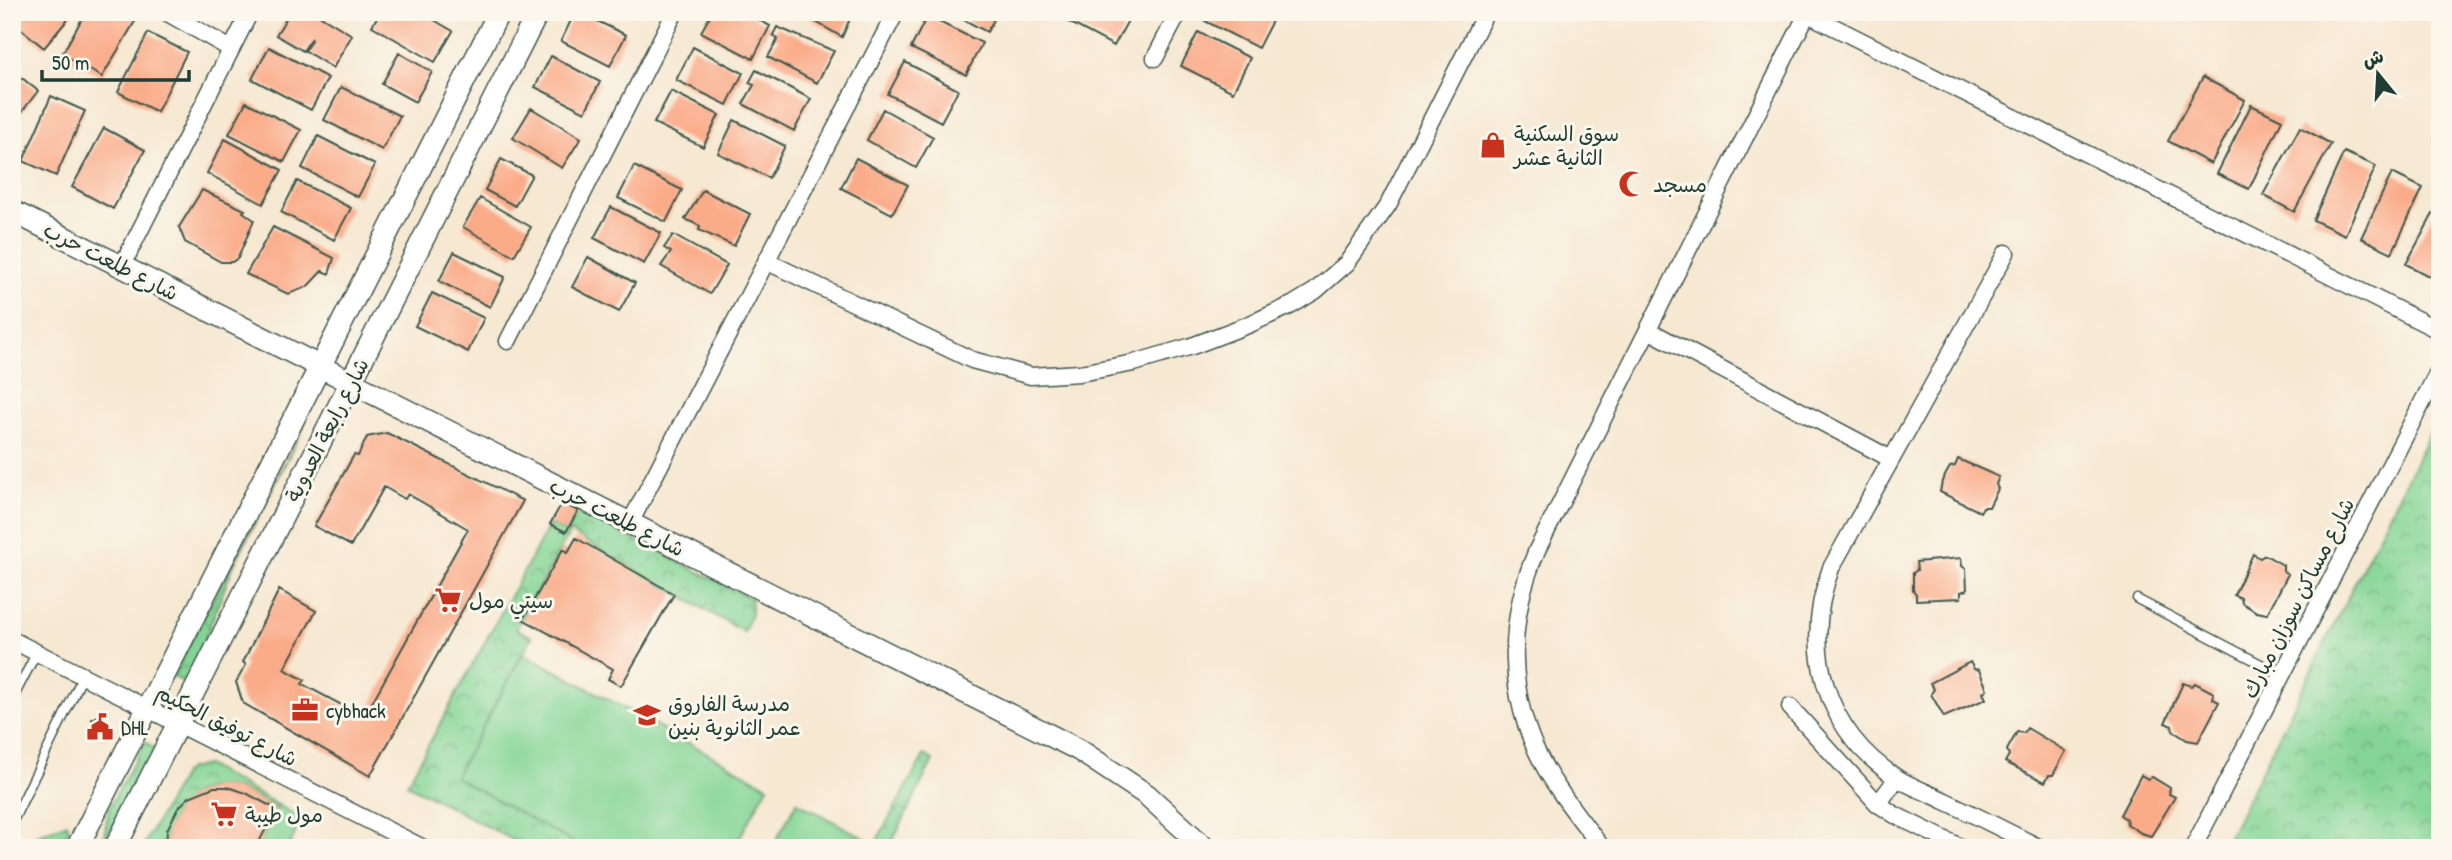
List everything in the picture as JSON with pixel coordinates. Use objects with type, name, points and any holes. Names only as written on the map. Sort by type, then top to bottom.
[{"type":"street","points":[[166,12],[231,49]]},
{"type":"street","points":[[122,266],[250,12]]},
{"type":"street","name":"شارع رابعة العدوية","points":[[77,848],[499,12]]},
{"type":"street","name":"شارع رابعة العدوية","points":[[115,848],[538,12]]},
{"type":"street","points":[[508,341],[675,12]]},
{"type":"street","points":[[629,523],[896,12]]},
{"type":"street","points":[[1155,58],[1179,12]]},
{"type":"street","points":[[766,261],[972,360],[1031,376],[1080,373],[1133,363],[1192,346],[1292,305],[1315,291],[1347,263],[1388,205],[1486,12]]},
{"type":"street","points":[[1602,848],[1558,789],[1532,741],[1517,690],[1514,642],[1521,595],[1537,550],[1808,13],[2440,331]]},
{"type":"street","name":"شارع طلعت حرب","points":[[12,211],[1079,750],[1147,795],[1205,848]]},
{"type":"street","points":[[2006,253],[1830,568],[1821,599],[1817,632],[1822,676],[1839,717],[1856,742],[1897,778],[2040,848]]},
{"type":"street","points":[[1648,330],[1891,459]]},
{"type":"street","name":"شارع مساكن سوزان مبارك","points":[[2193,848],[2440,368]]},
{"type":"street","name":"شارع توفيق الحكيم","points":[[12,640],[423,848]]},
{"type":"street","points":[[1790,707],[1878,804],[1962,848]]},
{"type":"street","points":[[1878,804],[1897,778]]},
{"type":"lane","points":[[2137,599],[2282,675]]},
{"type":"lane","points":[[12,700],[37,652]]},
{"type":"lane","points":[[12,822],[83,676]]},
{"type":"green space","points":[[2440,412],[2440,830],[2431,848],[2223,848]]},
{"type":"green space","points":[[305,424],[233,567],[187,684],[173,676]]},
{"type":"green space","points":[[578,511],[751,598],[751,614],[744,632],[570,532],[516,629],[532,637],[455,777],[583,848],[528,848],[407,784],[550,524],[566,532]]},
{"type":"green space","points":[[523,653],[768,786],[734,848],[583,848],[454,778]]},
{"type":"green space","points":[[145,742],[157,750],[122,815],[103,841],[109,808]]},
{"type":"green space","points":[[924,755],[933,760],[889,848],[873,848]]},
{"type":"green space","points":[[206,765],[278,805],[276,809],[233,788],[214,787],[203,790],[192,796],[176,813],[170,824],[166,848],[142,848],[184,773]]},
{"type":"green space","points":[[797,802],[875,844],[873,848],[772,848]]},
{"type":"green space","points":[[278,805],[302,819],[288,848],[258,848]]},
{"type":"green space","points":[[67,823],[69,828],[59,840],[42,843],[36,836]]},
{"type":"building","points":[[24,12],[74,12],[44,48],[14,23]]},
{"type":"building","points":[[86,12],[127,12],[137,18],[102,77],[62,54]]},
{"type":"building","points":[[285,12],[314,12],[352,35],[333,68],[305,51],[312,38],[303,51],[276,35],[287,17]]},
{"type":"building","points":[[380,12],[420,12],[453,31],[435,62],[372,26]]},
{"type":"building","points":[[575,12],[626,35],[610,66],[561,41]]},
{"type":"building","points":[[712,12],[744,12],[770,26],[753,59],[701,32]]},
{"type":"building","points":[[799,12],[853,12],[842,37]]},
{"type":"building","points":[[949,12],[998,12],[987,32]]},
{"type":"building","points":[[1066,12],[1127,12],[1131,15],[1114,46],[1063,19]]},
{"type":"building","points":[[1210,12],[1270,12],[1275,15],[1258,48],[1205,21]]},
{"type":"building","points":[[927,16],[982,43],[966,75],[911,48]]},
{"type":"building","points":[[777,27],[834,51],[817,83],[768,57],[778,39],[773,35]]},
{"type":"building","points":[[1198,32],[1250,58],[1233,92],[1181,66]]},
{"type":"building","points":[[148,33],[187,52],[157,112],[118,92]]},
{"type":"building","points":[[269,47],[328,78],[311,110],[252,79]]},
{"type":"building","points":[[693,47],[743,73],[727,105],[676,80]]},
{"type":"building","points":[[399,53],[432,72],[415,102],[382,84]]},
{"type":"building","points":[[551,56],[600,82],[585,112],[535,87]]},
{"type":"building","points":[[905,62],[958,90],[941,122],[888,94]]},
{"type":"building","points":[[756,70],[811,99],[794,131],[743,104],[754,85],[749,83]]},
{"type":"building","points":[[2203,77],[2245,100],[2211,164],[2168,141]]},
{"type":"building","points":[[22,78],[38,91],[17,118],[12,114],[12,88]]},
{"type":"building","points":[[341,87],[400,116],[382,150],[324,120]]},
{"type":"building","points":[[671,91],[719,115],[703,147],[654,123]]},
{"type":"building","points":[[51,96],[85,111],[56,176],[23,161]]},
{"type":"building","points":[[246,102],[301,130],[284,162],[229,134]]},
{"type":"building","points":[[2251,105],[2282,120],[2249,189],[2217,174]]},
{"type":"building","points":[[531,108],[581,138],[562,168],[513,138]]},
{"type":"building","points":[[883,109],[933,137],[916,168],[867,140]]},
{"type":"building","points":[[734,120],[785,146],[769,178],[718,153]]},
{"type":"building","points":[[2300,127],[2331,144],[2294,212],[2263,195]]},
{"type":"building","points":[[104,128],[145,150],[113,209],[72,187]]},
{"type":"building","points":[[318,136],[375,165],[358,197],[302,168]]},
{"type":"building","points":[[225,139],[282,170],[263,204],[207,173]]},
{"type":"building","points":[[2344,152],[2376,166],[2345,235],[2313,220]]},
{"type":"building","points":[[856,158],[908,185],[892,214],[841,188]]},
{"type":"building","points":[[501,159],[532,175],[515,206],[485,190]]},
{"type":"building","points":[[634,166],[682,190],[666,222],[618,198]]},
{"type":"building","points":[[2392,173],[2423,188],[2392,253],[2361,238]]},
{"type":"building","points":[[297,181],[351,208],[334,240],[281,212]]},
{"type":"building","points":[[202,190],[245,210],[243,212],[254,220],[238,258],[232,262],[221,262],[185,242],[179,227]]},
{"type":"building","points":[[703,190],[750,214],[734,246],[699,230],[700,226],[685,219]]},
{"type":"building","points":[[480,198],[531,227],[514,256],[463,227]]},
{"type":"building","points":[[2440,201],[2440,282],[2406,264]]},
{"type":"building","points":[[611,207],[661,233],[644,264],[594,238]]},
{"type":"building","points":[[273,227],[334,258],[329,274],[322,271],[307,287],[288,294],[246,274]]},
{"type":"building","points":[[673,235],[727,265],[710,294],[661,266],[671,252],[664,248]]},
{"type":"building","points":[[454,252],[505,277],[490,307],[439,281]]},
{"type":"building","points":[[588,257],[635,283],[619,312],[572,287]]},
{"type":"building","points":[[432,293],[484,318],[468,352],[415,326]]},
{"type":"building","name":"سيتي مول","points":[[387,433],[523,501],[370,776],[243,703],[236,682],[246,665],[243,662],[279,590],[316,611],[284,669],[305,680],[302,684],[364,717],[468,529],[408,494],[405,499],[384,487],[351,546],[314,526],[367,437]]},
{"type":"building","points":[[1958,459],[1999,477],[1996,484],[1998,489],[1989,507],[1983,507],[1980,512],[1940,492],[1942,481]]},
{"type":"building","points":[[562,503],[578,511],[566,532],[550,524]]},
{"type":"building","points":[[576,538],[674,594],[621,686],[608,679],[613,669],[523,619],[563,549],[568,552]]},
{"type":"building","points":[[2253,554],[2260,558],[2265,555],[2283,565],[2283,571],[2288,574],[2267,614],[2257,612],[2234,595]]},
{"type":"building","points":[[1961,558],[1962,566],[1966,569],[1967,590],[1961,592],[1961,598],[1916,600],[1913,573],[1917,570],[1916,562]]},
{"type":"building","points":[[1970,662],[1974,669],[1979,670],[1987,689],[1983,693],[1986,699],[1944,717],[1931,694],[1934,689],[1930,683]]},
{"type":"building","points":[[2183,683],[2191,686],[2195,683],[2214,693],[2213,699],[2219,702],[2198,742],[2187,740],[2165,723]]},
{"type":"building","name":"DHL","points":[[101,715],[109,736],[99,739],[92,719]]},
{"type":"building","points":[[2027,728],[2066,751],[2053,775],[2049,775],[2045,782],[2005,762],[2009,755],[2007,750],[2017,732],[2024,733]]},
{"type":"building","points":[[2141,775],[2148,779],[2152,777],[2170,788],[2169,794],[2175,797],[2151,836],[2127,824],[2126,819],[2120,815]]},
{"type":"building","name":"مول طيبة","points":[[214,787],[228,787],[246,793],[276,809],[256,848],[166,848],[167,830],[178,808],[189,797]]},
{"type":"place","name":"سوق السكنية الثانية عشر","points":[[1493,145]]},
{"type":"place","name":"مسجد","points":[[1632,184]]},
{"type":"place","name":"سيتي مول","points":[[448,600]]},
{"type":"place","name":"cybhack","points":[[305,710]]},
{"type":"place","name":"مدرسة الفاروق عمر الثانوية بنين","points":[[647,715]]},
{"type":"place","name":"DHL","points":[[100,727]]},
{"type":"place","name":"مول طيبة","points":[[224,814]]}]
